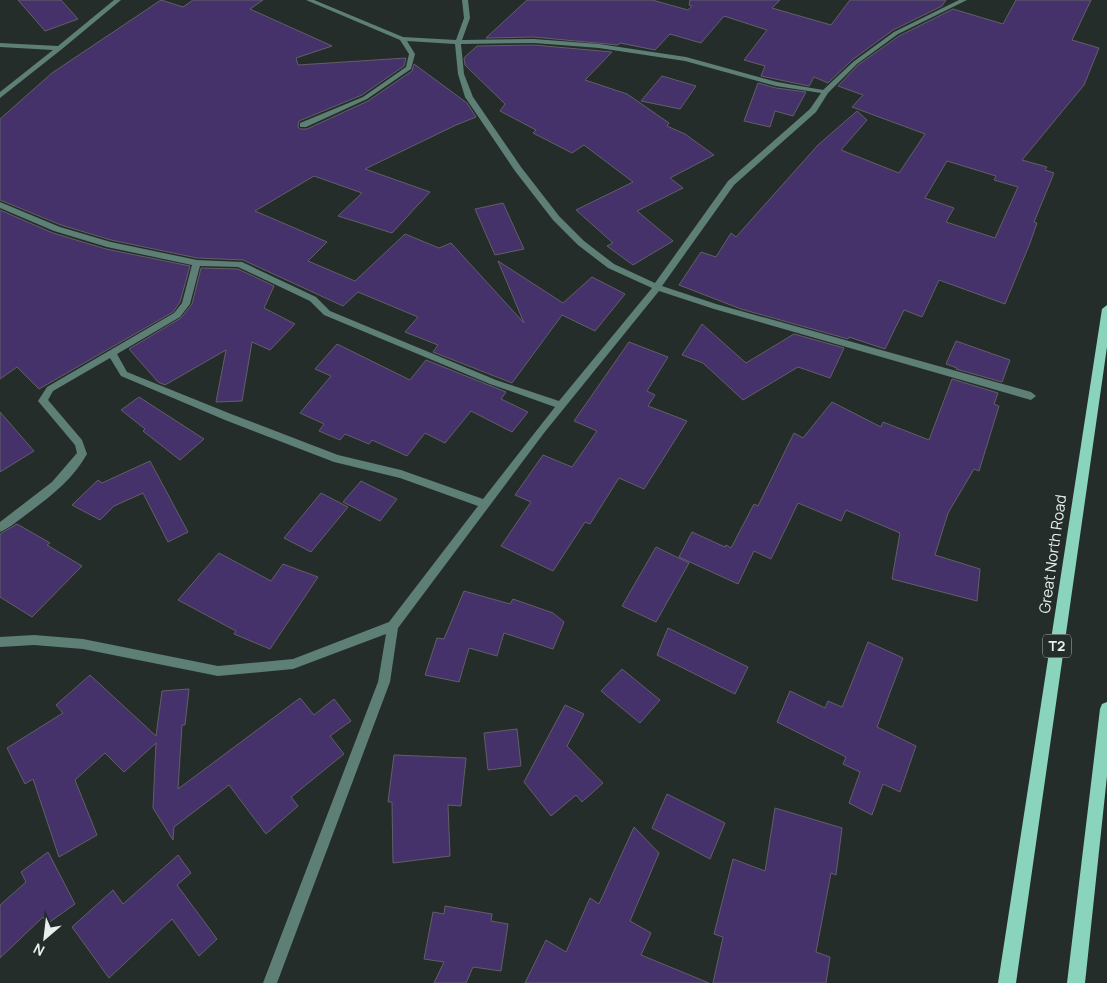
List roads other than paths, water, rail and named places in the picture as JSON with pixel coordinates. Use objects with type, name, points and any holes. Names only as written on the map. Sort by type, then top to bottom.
[{"type":"main road","name":"Great North Road","points":[[1007,983],[1107,309]]},
{"type":"main road","points":[[1076,983],[1107,709]]},
{"type":"street","points":[[0,96],[118,0]]},
{"type":"street","points":[[309,0],[402,39],[437,42],[534,41],[599,46],[686,59],[776,84],[825,92]]},
{"type":"street","points":[[465,0],[467,18],[458,42],[461,74],[468,97],[518,169],[556,218],[581,243],[611,266],[657,287],[714,306],[1031,396]]},
{"type":"street","points":[[270,983],[384,682],[393,626],[560,405],[657,287],[731,183],[813,110],[825,92],[855,63],[896,33],[964,0]]},
{"type":"street","points":[[303,125],[365,98],[409,68],[412,54],[402,39]]},
{"type":"street","points":[[0,45],[60,48]]},
{"type":"street","points":[[0,205],[73,234],[110,245],[197,263],[239,264],[313,299],[327,313],[494,382],[560,405]]},
{"type":"street","points":[[0,528],[34,503],[67,473],[82,454],[79,443],[43,401],[45,395],[50,389],[177,315],[186,304],[197,263]]},
{"type":"street","points":[[112,354],[124,374],[237,421],[337,459],[401,474],[485,504]]},
{"type":"street","points":[[0,642],[34,640],[83,644],[218,671],[293,664],[393,626]]}]
